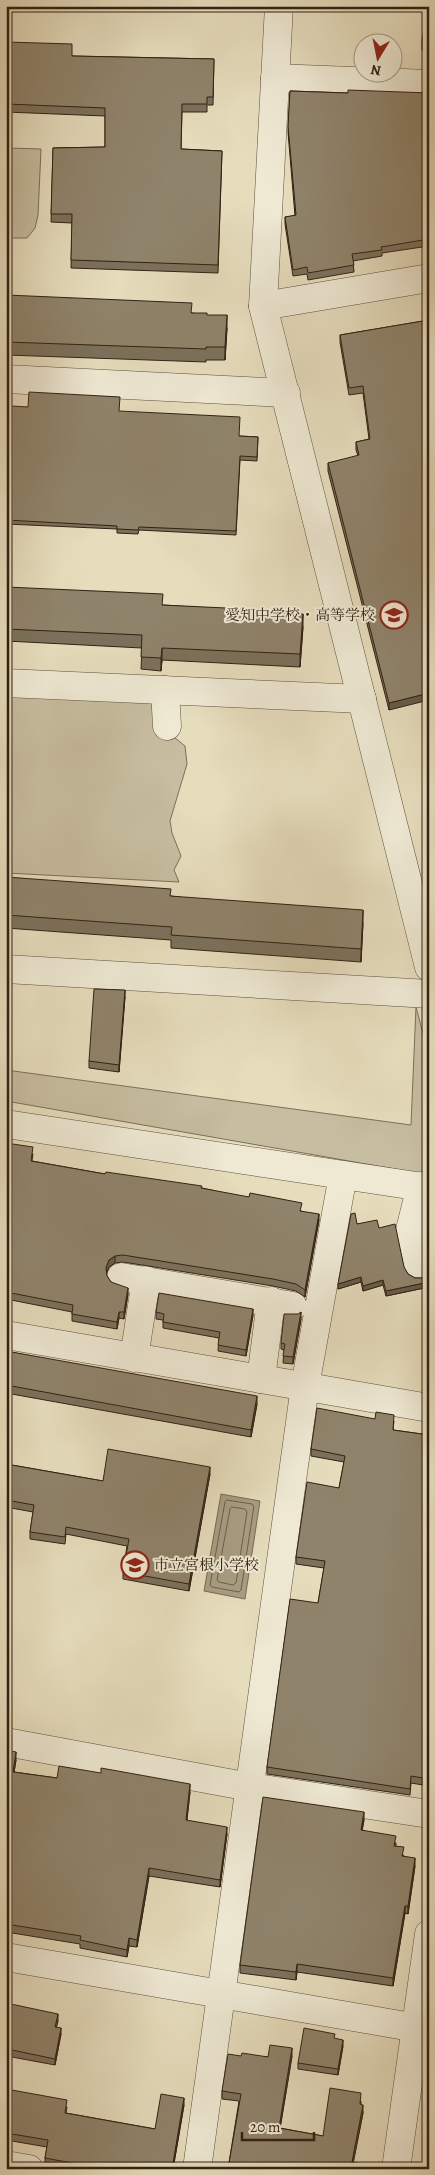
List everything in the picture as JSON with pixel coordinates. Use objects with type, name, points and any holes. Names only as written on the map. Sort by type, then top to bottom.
[{"type":"street","points":[[278,6],[263,306],[429,967]]},
{"type":"street","points":[[275,78],[429,84]]},
{"type":"street","points":[[263,306],[429,278]]},
{"type":"street","points":[[6,379],[286,393]]},
{"type":"street","points":[[6,682],[362,699]]},
{"type":"street","points":[[165,690],[167,726]]},
{"type":"street","points":[[6,969],[429,994]]},
{"type":"street","points":[[6,1124],[425,1187],[410,1230],[419,1268]]},
{"type":"street","points":[[197,2169],[305,1386],[343,1175]]},
{"type":"street","points":[[134,1358],[133,1279],[282,1303],[261,1379]]},
{"type":"street","points":[[6,1335],[429,1408]]},
{"type":"street","points":[[6,1742],[250,1787],[429,1814]]},
{"type":"street","points":[[396,2169],[422,2029],[429,1934]]},
{"type":"street","points":[[6,1957],[422,2029]]},
{"type":"street","points":[[6,2165],[29,2169]]},
{"type":"shaded area","points":[[6,148],[41,149],[38,215],[35,228],[27,238],[6,238]]},
{"type":"shaded area","points":[[6,694],[159,702],[169,733],[185,746],[187,764],[170,821],[172,833],[181,856],[174,870],[179,882],[6,873]]},
{"type":"shaded area","points":[[416,1007],[429,1056],[429,1175],[6,1101],[6,1070],[411,1125]]},
{"type":"water","points":[[221,1494],[260,1501],[245,1599],[204,1591]]},
{"type":"building","points":[[427,6],[429,6],[429,42],[422,41]]},
{"type":"building","points":[[6,42],[72,44],[72,56],[214,59],[213,97],[207,97],[207,104],[182,104],[181,149],[222,151],[218,265],[71,260],[72,214],[51,214],[53,148],[105,147],[105,108],[6,104]]},
{"type":"building","points":[[348,90],[429,93],[429,239],[381,247],[382,250],[352,254],[354,265],[308,273],[307,267],[293,270],[285,217],[296,215],[288,126],[290,91],[348,93]]},
{"type":"building","points":[[6,295],[192,303],[191,313],[227,315],[225,347],[206,347],[206,349],[6,342]]},
{"type":"building","name":"愛知中学校・高等学校","points":[[429,320],[429,693],[389,703],[328,463],[359,455],[356,442],[370,439],[363,386],[349,388],[340,335]]},
{"type":"building","points":[[29,392],[120,397],[119,411],[240,417],[239,436],[258,437],[257,457],[240,456],[236,531],[139,527],[138,530],[117,529],[117,526],[6,520],[12,406],[28,407]]},
{"type":"building","points":[[6,587],[163,594],[162,605],[269,610],[269,612],[303,614],[300,654],[162,648],[161,658],[141,657],[142,635],[6,629]]},
{"type":"building","points":[[6,877],[171,889],[170,896],[363,910],[361,949],[171,935],[172,927],[6,915]]},
{"type":"building","points":[[94,989],[125,990],[119,1065],[89,1061]]},
{"type":"building","points":[[6,1143],[33,1147],[31,1161],[105,1174],[106,1172],[202,1186],[201,1188],[249,1197],[250,1193],[302,1203],[300,1211],[319,1214],[305,1290],[296,1284],[273,1279],[123,1255],[115,1256],[109,1260],[106,1268],[107,1276],[111,1282],[128,1288],[124,1312],[119,1312],[117,1322],[72,1314],[73,1305],[6,1292]]},
{"type":"building","points":[[355,1213],[357,1224],[377,1220],[379,1228],[395,1224],[404,1267],[408,1274],[415,1278],[423,1278],[429,1275],[429,1282],[386,1291],[383,1280],[363,1286],[361,1277],[338,1284],[351,1214]]},
{"type":"building","points":[[159,1293],[253,1309],[246,1350],[218,1345],[220,1332],[163,1322],[164,1314],[156,1312]]},
{"type":"building","points":[[301,1312],[293,1357],[283,1356],[285,1344],[281,1343],[284,1314],[298,1314]]},
{"type":"building","points":[[6,1351],[257,1396],[251,1430],[6,1385]]},
{"type":"building","points":[[317,1408],[375,1419],[376,1412],[394,1415],[393,1430],[429,1435],[429,1739],[423,1778],[411,1776],[410,1789],[267,1767],[290,1599],[318,1603],[325,1561],[296,1557],[307,1482],[339,1488],[345,1456],[311,1449]]},
{"type":"building","points":[[108,1449],[210,1467],[189,1584],[123,1572],[129,1539],[66,1527],[65,1537],[30,1532],[34,1505],[6,1500],[6,1464],[103,1481]]},
{"type":"building","points":[[6,1750],[16,1752],[13,1772],[57,1778],[59,1766],[101,1773],[101,1768],[190,1784],[186,1820],[227,1827],[220,1880],[149,1868],[137,1940],[129,1938],[127,1950],[80,1940],[81,1936],[6,1924]]},
{"type":"building","points":[[263,1797],[364,1812],[361,1830],[396,1836],[394,1846],[404,1847],[402,1856],[415,1858],[408,1906],[405,1906],[393,1978],[297,1964],[296,1972],[240,1965]]},
{"type":"building","points":[[6,2003],[58,2014],[55,2027],[61,2028],[55,2059],[12,2050],[6,2079]]},
{"type":"building","points":[[304,2028],[335,2034],[334,2038],[343,2040],[338,2069],[298,2063]]},
{"type":"building","points":[[270,2045],[292,2048],[279,2128],[323,2136],[330,2088],[361,2093],[360,2104],[363,2105],[352,2162],[372,2166],[371,2169],[228,2169],[241,2094],[222,2091],[228,2054],[241,2056],[242,2053],[268,2057]]},
{"type":"building","points":[[6,2089],[67,2100],[65,2113],[155,2129],[161,2094],[184,2098],[172,2169],[105,2169],[45,2158],[48,2140],[6,2133]]},
{"type":"place","name":"愛知中学校・高等学校","points":[[394,615]]},
{"type":"place","name":"市立宮根小学校","points":[[135,1565]]}]
